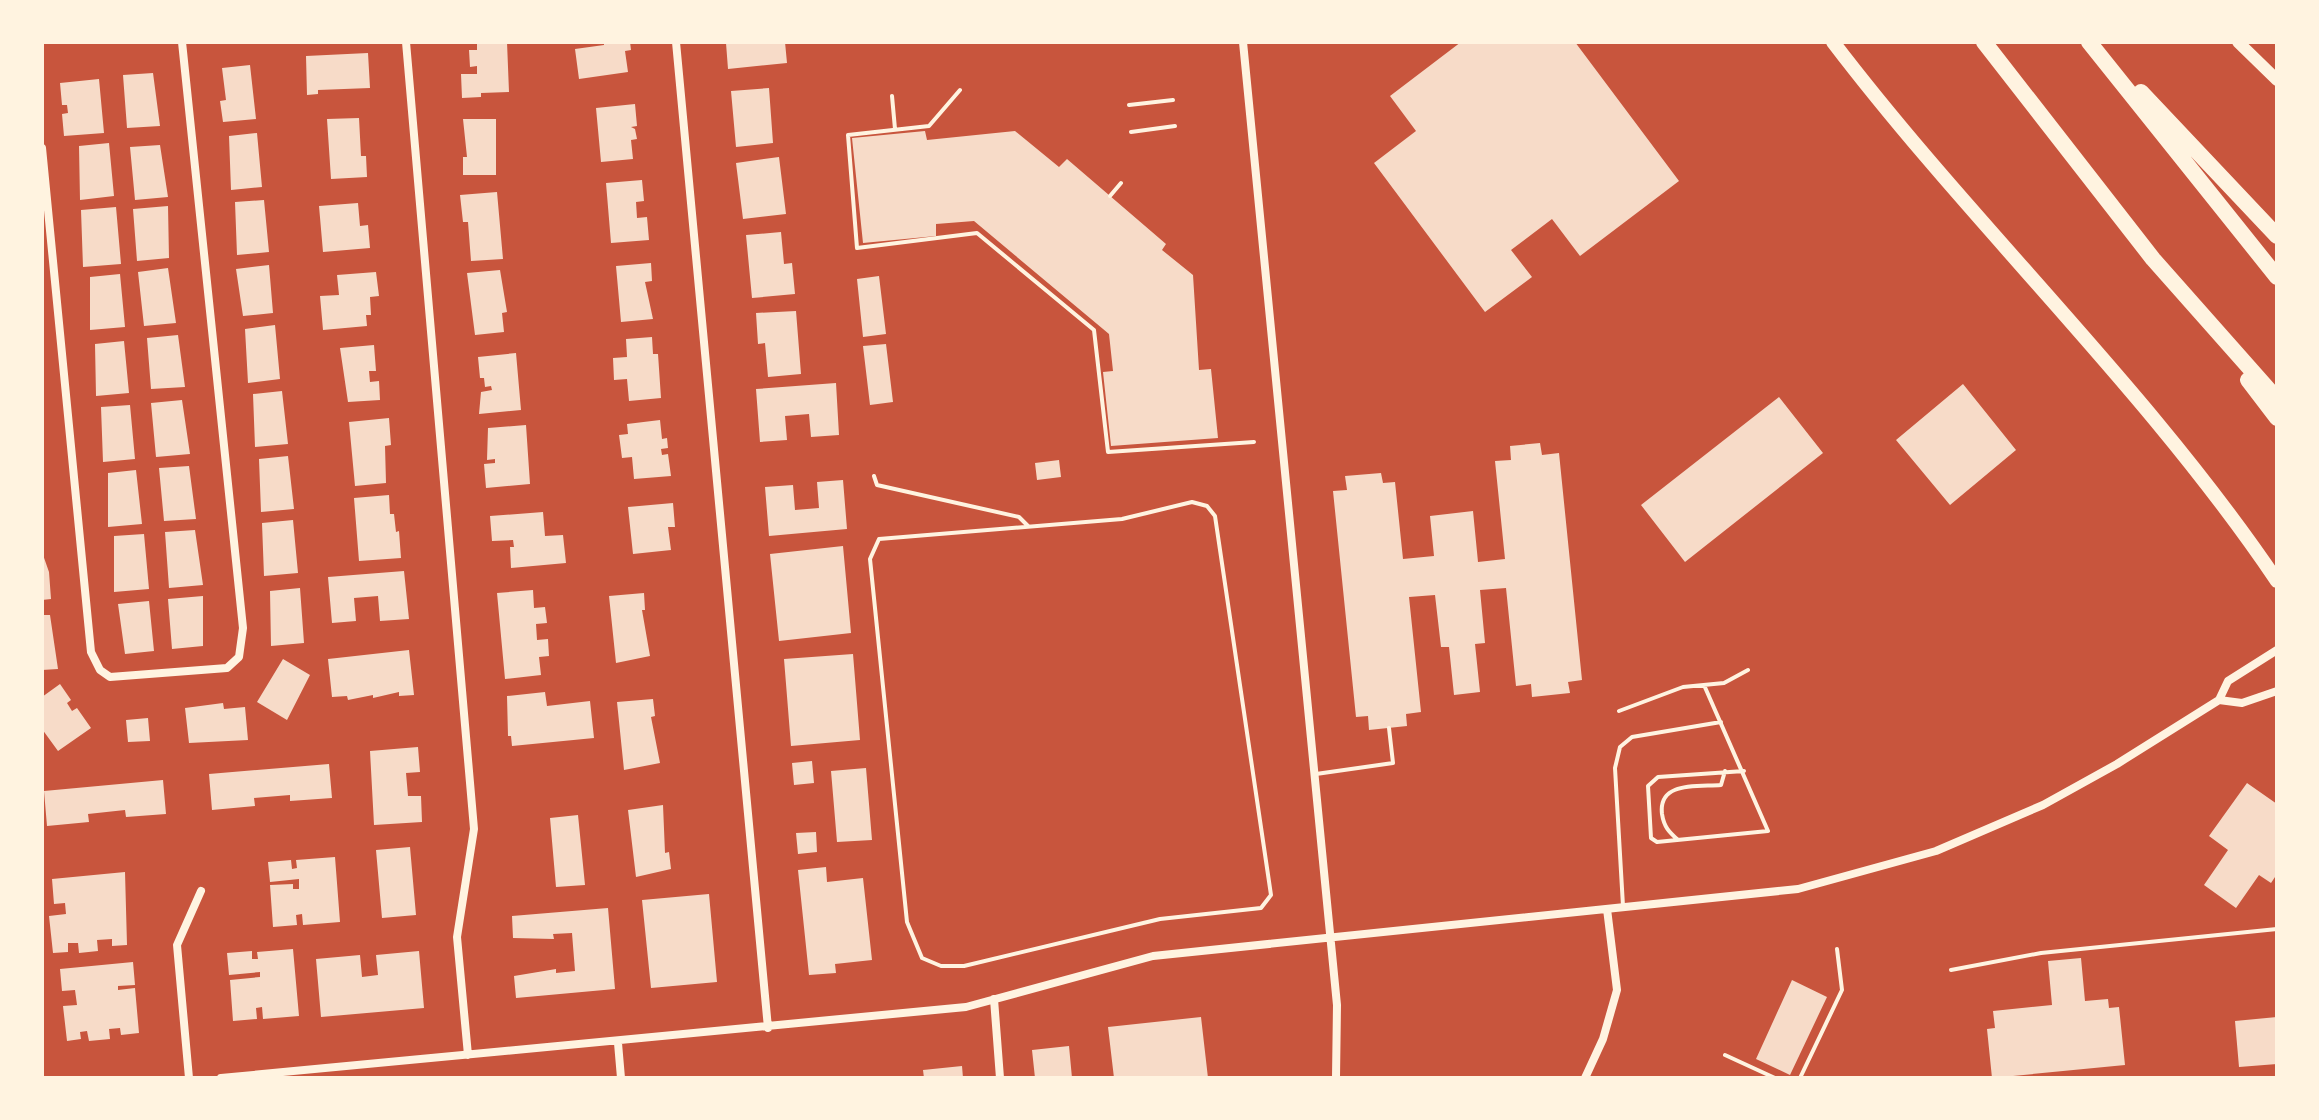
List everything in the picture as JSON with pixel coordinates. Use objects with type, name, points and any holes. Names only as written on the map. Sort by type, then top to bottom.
[{"type":"highway","points":[[1984,42],[2277,418]]},
{"type":"highway","points":[[2092,42],[2277,236]]},
{"type":"highway","points":[[2092,42],[2277,277]]},
{"type":"highway","points":[[2153,259],[2277,399]]},
{"type":"main road","points":[[1833,42],[1991,235],[2150,410],[2237,522],[2277,581]]},
{"type":"main road","points":[[2238,42],[2277,80]]},
{"type":"street","points":[[42,148],[91,652],[100,670],[110,677],[227,668],[239,657],[243,628],[182,42]]},
{"type":"street","points":[[406,42],[474,829],[457,937],[468,1055]]},
{"type":"street","points":[[676,42],[768,1028]]},
{"type":"street","points":[[1243,42],[1330,937],[1338,1045],[1336,1078]]},
{"type":"street","points":[[221,1078],[618,1043],[966,1007],[1153,956],[1798,889],[1936,851],[2043,805],[2117,764],[2219,700],[2228,681],[2277,650]]},
{"type":"street","points":[[2219,700],[2242,703],[2277,691]]},
{"type":"street","points":[[189,1078],[177,945],[201,891]]},
{"type":"street","points":[[1585,1078],[1603,1039],[1617,990],[1607,909]]},
{"type":"street","points":[[994,999],[1000,1078]]},
{"type":"street","points":[[618,1043],[621,1078]]},
{"type":"lane","points":[[1619,711],[1683,687],[1724,683],[1748,670]]},
{"type":"lane","points":[[1704,685],[1744,771],[1768,831],[1657,842],[1651,838],[1648,786],[1658,777],[1744,771]]},
{"type":"lane","points":[[1623,907],[1615,768],[1620,747],[1632,737],[1721,722]]},
{"type":"lane","points":[[1314,775],[1393,763],[1389,728]]},
{"type":"lane","points":[[1678,840],[1666,829],[1663,818],[1662,804],[1666,794],[1675,789],[1721,785],[1725,771]]},
{"type":"lane","points":[[1951,970],[2041,953],[2277,929]]},
{"type":"lane","points":[[1800,1078],[1842,990],[1837,949]]},
{"type":"lane","points":[[1725,1055],[1775,1078]]},
{"type":"path","points":[[960,90],[929,126],[848,135],[857,248],[977,233],[1094,330],[1108,452],[1254,442]]},
{"type":"path","points":[[892,96],[895,130]]},
{"type":"path","points":[[1129,105],[1173,100]]},
{"type":"path","points":[[1131,132],[1175,126]]},
{"type":"path","points":[[1110,196],[1121,183]]},
{"type":"path","points":[[874,476],[877,485],[1019,517],[1028,526],[1122,519],[1192,502],[1207,506],[1215,516],[1271,895],[1261,908],[1160,919],[1006,957],[964,966],[941,966],[922,958],[907,922],[870,559],[879,539],[1028,526]]},
{"type":"building","points":[[477,42],[507,42],[509,92],[481,93],[481,97],[462,98],[461,74],[477,74],[477,66],[470,67],[469,50],[477,50]]},
{"type":"building","points":[[604,42],[630,42],[631,50],[625,51],[628,72],[579,79],[575,49],[604,45]]},
{"type":"building","points":[[785,42],[787,63],[728,69],[726,43]]},
{"type":"building","points":[[1461,42],[1575,42],[1679,181],[1580,256],[1552,219],[1511,250],[1532,277],[1485,312],[1374,163],[1416,131],[1390,96]]},
{"type":"building","points":[[368,53],[370,88],[318,90],[318,94],[307,95],[306,56]]},
{"type":"building","points":[[250,65],[256,119],[223,122],[220,101],[226,100],[222,68]]},
{"type":"building","points":[[153,73],[160,126],[127,128],[123,75]]},
{"type":"building","points":[[99,79],[104,133],[64,136],[62,114],[68,113],[67,105],[62,105],[60,83]]},
{"type":"building","points":[[769,88],[773,143],[736,147],[731,91]]},
{"type":"building","points":[[635,104],[637,126],[631,127],[635,129],[637,139],[631,140],[633,159],[601,162],[596,108]]},
{"type":"building","points":[[359,118],[361,156],[366,156],[367,177],[331,179],[327,119]]},
{"type":"building","points":[[463,119],[496,119],[496,175],[463,175],[463,157],[467,157]]},
{"type":"building","points":[[925,131],[927,140],[1015,131],[1059,167],[1067,159],[1166,244],[1162,250],[1193,275],[1199,370],[1211,369],[1218,438],[1111,446],[1103,372],[1113,371],[1109,334],[974,221],[936,224],[936,236],[863,243],[852,138]]},
{"type":"building","points":[[257,133],[262,187],[231,190],[229,136]]},
{"type":"building","points":[[109,143],[114,196],[80,200],[79,146]]},
{"type":"building","points":[[160,145],[168,197],[135,200],[130,147]]},
{"type":"building","points":[[779,157],[786,214],[743,219],[736,163]]},
{"type":"building","points":[[642,180],[644,201],[636,202],[637,218],[647,217],[649,240],[611,243],[606,183]]},
{"type":"building","points":[[497,192],[503,259],[471,261],[468,222],[463,222],[460,195]]},
{"type":"building","points":[[264,200],[269,252],[237,255],[235,202]]},
{"type":"building","points":[[358,203],[360,226],[368,225],[370,248],[323,252],[319,206]]},
{"type":"building","points":[[168,206],[169,258],[137,261],[133,209]]},
{"type":"building","points":[[116,207],[121,264],[83,267],[81,210]]},
{"type":"building","points":[[781,232],[784,264],[792,263],[795,294],[752,298],[746,235]]},
{"type":"building","points":[[651,263],[652,281],[645,282],[653,319],[621,322],[616,266]]},
{"type":"building","points":[[269,265],[273,313],[243,316],[236,269]]},
{"type":"building","points":[[168,268],[176,323],[144,326],[138,272]]},
{"type":"building","points":[[500,270],[507,312],[502,313],[504,332],[475,335],[467,273]]},
{"type":"building","points":[[376,272],[379,296],[370,297],[371,315],[366,315],[367,326],[323,330],[320,296],[339,295],[337,275]]},
{"type":"building","points":[[120,274],[125,327],[90,330],[90,277]]},
{"type":"building","points":[[879,276],[886,334],[863,337],[857,279]]},
{"type":"building","points":[[796,311],[801,374],[768,377],[765,343],[758,344],[756,313]]},
{"type":"building","points":[[275,325],[280,379],[248,383],[245,329]]},
{"type":"building","points":[[178,335],[185,387],[151,389],[147,338]]},
{"type":"building","points":[[652,337],[653,354],[658,354],[661,398],[629,401],[627,379],[614,380],[613,358],[627,357],[626,339]]},
{"type":"building","points":[[124,341],[129,393],[96,396],[95,344]]},
{"type":"building","points":[[886,344],[893,402],[870,405],[863,346]]},
{"type":"building","points":[[374,345],[376,371],[369,371],[370,382],[379,381],[380,400],[348,402],[340,348]]},
{"type":"building","points":[[516,353],[521,410],[479,414],[481,392],[492,390],[491,386],[485,387],[484,378],[480,378],[478,357]]},
{"type":"building","points":[[836,383],[839,435],[811,437],[809,414],[785,416],[787,440],[760,442],[756,389]]},
{"type":"building","points":[[1963,384],[2016,450],[1950,505],[1896,440]]},
{"type":"building","points":[[282,391],[288,444],[255,447],[253,394]]},
{"type":"building","points":[[1779,397],[1823,453],[1685,562],[1641,505]]},
{"type":"building","points":[[182,400],[190,454],[156,457],[151,403]]},
{"type":"building","points":[[130,405],[135,459],[103,462],[101,407]]},
{"type":"building","points":[[389,418],[391,445],[385,446],[386,483],[355,486],[349,422]]},
{"type":"building","points":[[660,420],[662,439],[667,438],[668,448],[661,449],[662,455],[668,454],[671,476],[634,479],[632,457],[622,458],[619,435],[628,434],[627,424]]},
{"type":"building","points":[[526,425],[530,484],[486,488],[484,464],[495,463],[495,459],[487,460],[488,428]]},
{"type":"building","points":[[1540,443],[1542,455],[1559,453],[1582,680],[1568,682],[1570,693],[1532,697],[1531,684],[1516,686],[1506,588],[1480,590],[1485,643],[1475,644],[1480,692],[1454,695],[1449,647],[1441,647],[1435,595],[1409,597],[1421,712],[1406,714],[1407,726],[1369,730],[1368,716],[1356,717],[1333,491],[1347,490],[1345,476],[1381,473],[1383,483],[1395,482],[1403,559],[1434,556],[1430,516],[1473,511],[1478,562],[1505,559],[1495,461],[1511,460],[1510,446]]},
{"type":"building","points":[[288,456],[294,509],[261,512],[259,459]]},
{"type":"building","points":[[1059,460],[1061,477],[1037,480],[1035,463]]},
{"type":"building","points":[[189,466],[196,519],[164,521],[159,468]]},
{"type":"building","points":[[136,470],[142,524],[108,527],[108,473]]},
{"type":"building","points":[[843,480],[847,529],[769,536],[765,487],[793,485],[795,510],[819,508],[817,482]]},
{"type":"building","points":[[389,495],[390,514],[394,514],[396,532],[399,531],[401,558],[359,561],[354,498]]},
{"type":"building","points":[[673,503],[675,527],[668,527],[671,550],[633,554],[628,507]]},
{"type":"building","points":[[543,512],[545,536],[563,535],[566,563],[511,568],[510,547],[514,547],[513,540],[492,541],[490,516]]},
{"type":"building","points":[[293,520],[298,573],[264,576],[262,523]]},
{"type":"building","points":[[195,530],[203,585],[169,588],[165,532]]},
{"type":"building","points":[[144,534],[149,589],[114,592],[114,536]]},
{"type":"building","points":[[843,546],[851,633],[779,641],[770,554]]},
{"type":"building","points":[[42,552],[49,572],[51,599],[42,600]]},
{"type":"building","points":[[404,571],[409,619],[380,621],[378,596],[354,598],[356,621],[332,623],[328,577]]},
{"type":"building","points":[[300,588],[304,643],[271,646],[270,591]]},
{"type":"building","points":[[533,590],[534,608],[545,607],[547,623],[536,624],[537,640],[548,639],[549,656],[539,657],[541,675],[505,679],[497,593]]},
{"type":"building","points":[[644,593],[645,610],[642,610],[650,656],[616,663],[609,596]]},
{"type":"building","points":[[203,596],[203,646],[172,649],[168,599]]},
{"type":"building","points":[[149,601],[154,651],[125,654],[118,604]]},
{"type":"building","points":[[42,615],[50,615],[58,669],[42,670]]},
{"type":"building","points":[[409,650],[414,695],[399,696],[399,692],[348,700],[347,696],[332,697],[328,659]]},
{"type":"building","points":[[853,654],[860,740],[791,746],[784,659]]},
{"type":"building","points":[[283,659],[310,675],[287,720],[257,702]]},
{"type":"building","points":[[60,684],[71,700],[67,703],[72,711],[77,708],[91,728],[58,751],[42,729],[42,697]]},
{"type":"building","points":[[545,692],[547,706],[590,701],[594,738],[512,746],[511,736],[508,736],[507,696]]},
{"type":"building","points":[[653,699],[655,716],[651,717],[660,763],[624,770],[617,702]]},
{"type":"building","points":[[223,703],[224,709],[245,707],[248,740],[189,743],[185,708]]},
{"type":"building","points":[[148,718],[150,741],[128,742],[126,720]]},
{"type":"building","points":[[418,747],[420,772],[406,773],[408,796],[421,796],[422,822],[374,825],[370,751]]},
{"type":"building","points":[[812,761],[814,783],[794,785],[792,763]]},
{"type":"building","points":[[329,764],[332,798],[290,801],[290,795],[254,798],[255,806],[212,810],[209,774]]},
{"type":"building","points":[[866,768],[872,840],[837,842],[831,771]]},
{"type":"building","points":[[163,780],[166,814],[126,817],[125,810],[88,814],[89,822],[47,826],[44,791]]},
{"type":"building","points":[[2247,783],[2277,804],[2277,874],[2271,883],[2259,875],[2236,908],[2204,885],[2228,850],[2209,836]]},
{"type":"building","points":[[663,805],[665,853],[669,852],[671,869],[636,877],[628,810]]},
{"type":"building","points":[[578,815],[585,885],[556,887],[550,818]]},
{"type":"building","points":[[816,832],[817,852],[798,854],[796,833]]},
{"type":"building","points":[[410,847],[416,915],[382,918],[376,850]]},
{"type":"building","points":[[335,857],[340,922],[303,925],[302,914],[296,915],[297,925],[273,927],[270,885],[293,884],[293,889],[299,889],[299,879],[270,882],[268,862],[291,860],[292,869],[297,868],[296,860]]},
{"type":"building","points":[[826,867],[827,882],[863,878],[872,960],[835,964],[836,973],[809,975],[798,870]]},
{"type":"building","points":[[125,872],[127,945],[112,946],[112,939],[97,940],[98,951],[79,953],[78,943],[68,943],[68,952],[53,953],[49,916],[66,914],[65,903],[54,904],[52,879]]},
{"type":"building","points":[[709,894],[717,982],[651,988],[642,900]]},
{"type":"building","points":[[608,908],[615,989],[516,998],[514,976],[556,969],[556,973],[575,971],[572,933],[553,934],[554,939],[513,938],[512,916]]},
{"type":"building","points":[[293,949],[299,1016],[263,1019],[262,1007],[256,1008],[257,1019],[233,1021],[230,980],[260,977],[260,972],[229,975],[227,953],[252,951],[252,959],[258,959],[257,952]]},
{"type":"building","points":[[419,951],[424,1008],[321,1017],[316,959],[360,955],[362,977],[378,975],[376,955]]},
{"type":"building","points":[[2081,958],[2085,1001],[2108,999],[2109,1008],[2119,1007],[2125,1065],[1992,1078],[1987,1029],[1995,1028],[1993,1011],[2052,1005],[2048,961]]},
{"type":"building","points":[[133,962],[135,985],[118,986],[118,990],[135,988],[139,1033],[121,1035],[120,1028],[109,1029],[110,1039],[89,1041],[87,1031],[80,1032],[81,1039],[67,1041],[63,1006],[77,1005],[75,990],[62,991],[60,969]]},
{"type":"building","points":[[1792,980],[1827,997],[1790,1075],[1756,1059]]},
{"type":"building","points":[[1201,1017],[1208,1078],[1114,1078],[1108,1027]]},
{"type":"building","points":[[2277,1017],[2277,1064],[2239,1067],[2235,1021]]},
{"type":"building","points":[[1069,1046],[1072,1078],[1035,1078],[1032,1050]]},
{"type":"building","points":[[962,1066],[963,1078],[924,1078],[923,1070]]}]
